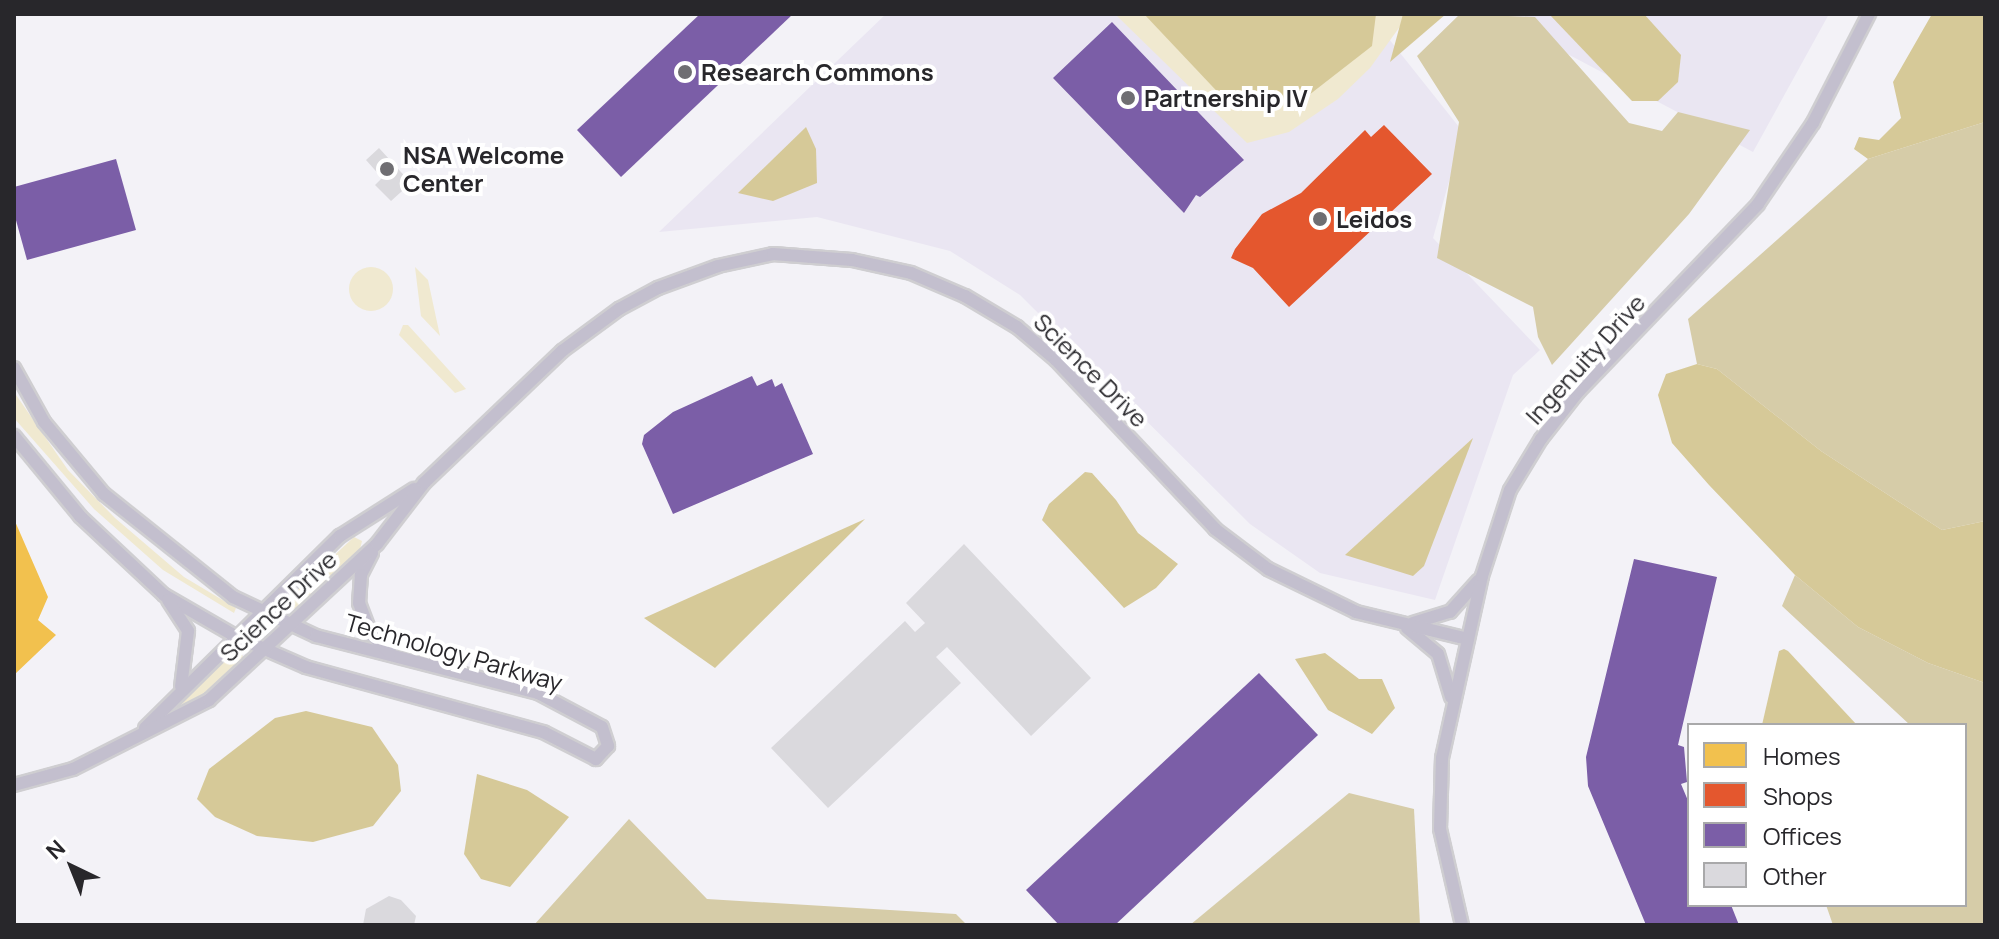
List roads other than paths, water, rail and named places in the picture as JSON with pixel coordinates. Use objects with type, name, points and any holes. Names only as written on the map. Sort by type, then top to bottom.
[{"type":"street","name":"Ingenuity Drive","points":[[1462,925],[1440,829],[1441,773],[1452,704],[1482,576],[1510,490],[1541,439],[1594,374],[1758,204],[1813,123],[1869,14]]},
{"type":"street","name":"Science Drive","points":[[14,785],[73,769],[209,700],[377,544],[424,483],[562,351],[658,288],[773,254],[852,260],[911,273],[1017,327],[1064,368],[1234,545],[1322,598],[1402,624],[1468,639]]},
{"type":"street","name":"Technology Parkway","points":[[14,368],[44,422],[104,494],[187,565],[259,614],[289,626],[538,693],[602,727],[608,746],[596,759],[543,732],[306,667],[235,636],[164,595],[80,516],[14,436]]},
{"type":"street","name":"Science Drive","points":[[139,735],[181,688],[340,536],[424,483]]},
{"type":"street","points":[[377,544],[361,575],[359,603],[371,634],[392,655]]},
{"type":"street","points":[[1402,624],[1450,612],[1482,576]]},
{"type":"street","points":[[164,595],[188,631],[181,688]]},
{"type":"street","points":[[1402,624],[1438,654],[1452,704]]},
{"type":"place","name":"Research Commons","points":[[685,72]]},
{"type":"place","name":"Partnership IV","points":[[1128,98]]},
{"type":"place","name":"NSA Welcome Center","points":[[387,169]]},
{"type":"place","name":"Leidos","points":[[1320,219]]}]
